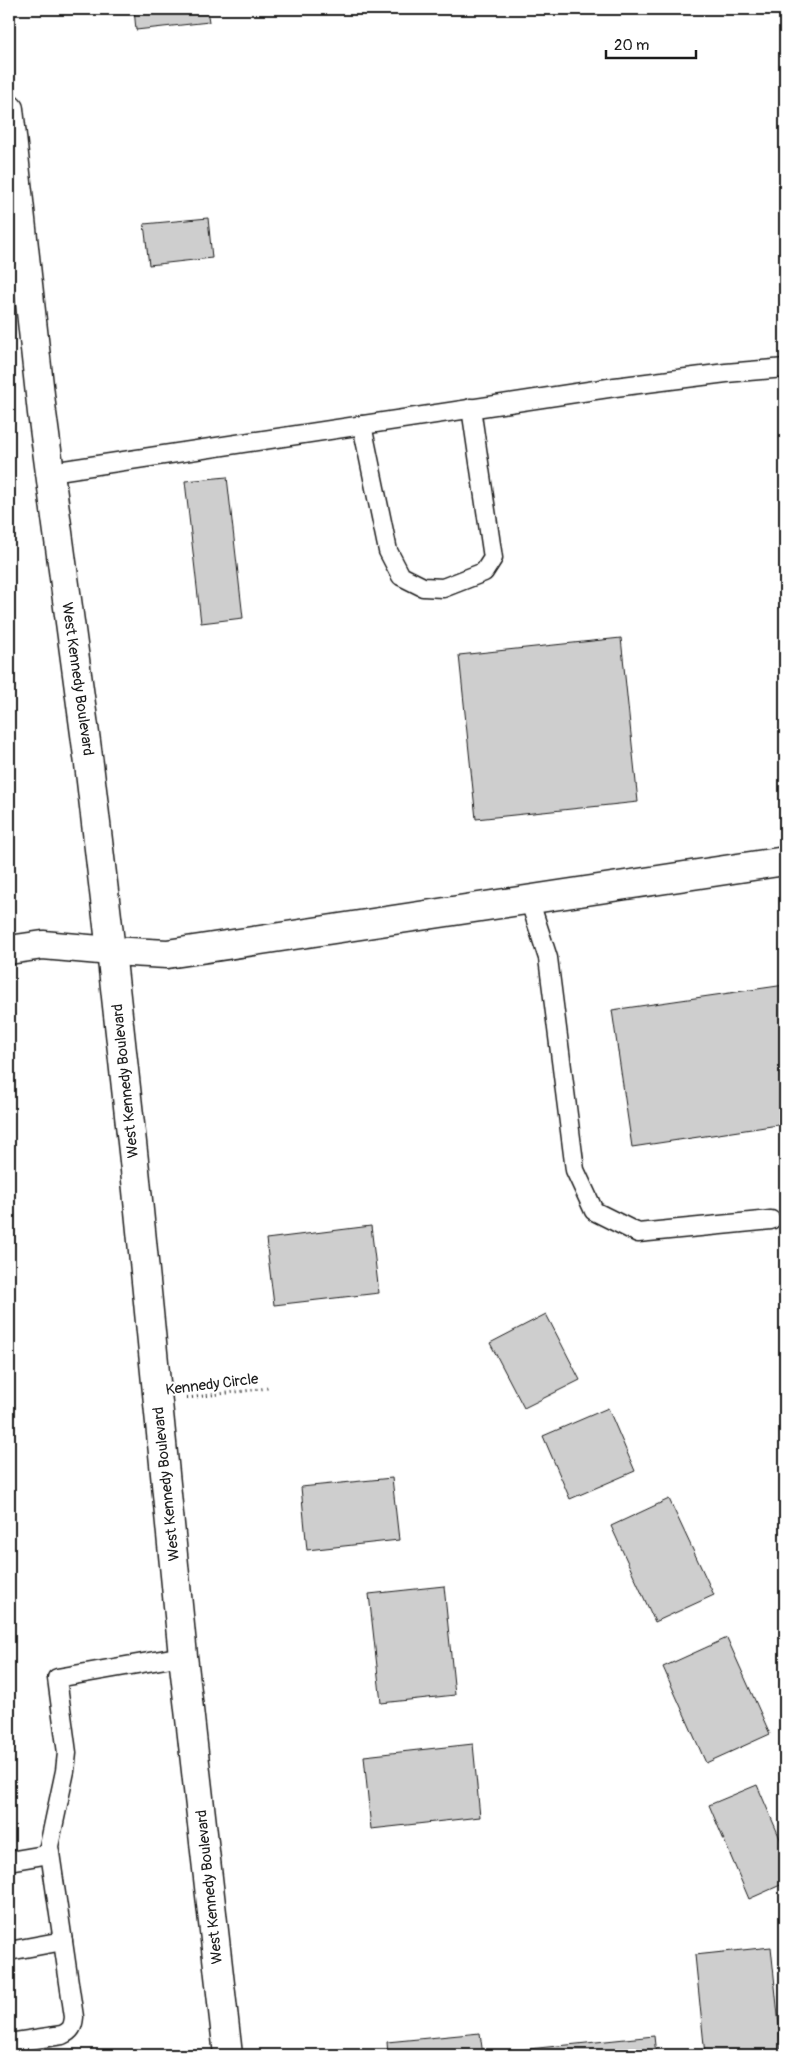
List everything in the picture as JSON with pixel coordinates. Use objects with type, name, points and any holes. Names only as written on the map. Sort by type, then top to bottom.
[{"type":"main road","name":"West Kennedy Boulevard","points":[[9,109],[51,472],[111,951],[183,1656],[228,2055]]},
{"type":"main road","points":[[9,950],[44,945],[167,954],[785,861]]},
{"type":"lane","points":[[51,472],[615,386],[785,368]]},
{"type":"lane","points":[[362,425],[388,551],[402,576],[423,587],[443,588],[484,572],[493,558],[471,408]]},
{"type":"lane","points":[[528,899],[548,958],[575,1170],[594,1211],[638,1233],[772,1220]]},
{"type":"lane","points":[[9,2043],[62,2035],[69,2032],[74,2026],[50,1854],[50,1834],[65,1771],[67,1753],[57,1678],[183,1656]]},
{"type":"lane","points":[[9,1861],[50,1854]]},
{"type":"lane","points":[[9,1951],[63,1942]]},
{"type":"path","name":"Kennedy Circle","points":[[158,1401],[268,1388]]},
{"type":"building","points":[[134,9],[207,9],[209,22],[136,30]]},
{"type":"building","points":[[208,218],[212,258],[149,265],[144,224]]},
{"type":"building","points":[[227,477],[243,618],[201,623],[185,481]]},
{"type":"building","points":[[621,638],[638,802],[476,819],[459,655]]},
{"type":"building","points":[[785,985],[785,1124],[632,1147],[612,1010]]},
{"type":"building","points":[[371,1226],[379,1293],[274,1305],[266,1239]]},
{"type":"building","points":[[546,1314],[580,1380],[524,1408],[490,1343]]},
{"type":"building","points":[[608,1408],[635,1471],[570,1499],[543,1436]]},
{"type":"building","points":[[392,1478],[399,1540],[307,1550],[301,1487]]},
{"type":"building","points":[[669,1499],[714,1595],[655,1622],[611,1526]]},
{"type":"building","points":[[444,1586],[455,1695],[381,1703],[369,1594]]},
{"type":"building","points":[[727,1638],[770,1734],[706,1763],[663,1667]]},
{"type":"building","points":[[473,1744],[480,1817],[371,1829],[364,1756]]},
{"type":"building","points":[[757,1785],[785,1850],[785,1883],[749,1899],[709,1805]]},
{"type":"building","points":[[771,1947],[782,2055],[705,2055],[695,1955]]},
{"type":"building","points":[[480,2033],[483,2055],[388,2055],[387,2042]]},
{"type":"building","points":[[654,2036],[656,2055],[519,2055],[519,2050]]}]
